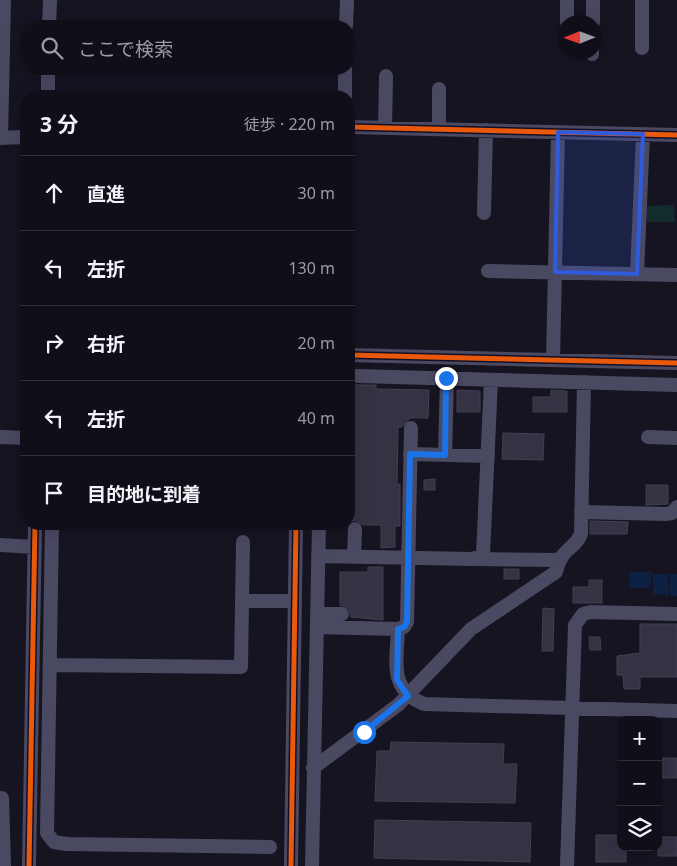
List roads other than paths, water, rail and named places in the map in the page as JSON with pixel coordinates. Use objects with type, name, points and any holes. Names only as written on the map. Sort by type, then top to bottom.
[{"type":"street","points":[[4,0],[0,138],[20,137]]},
{"type":"street","points":[[49,20],[50,0]]},
{"type":"street","points":[[346,20],[347,0]]},
{"type":"street","points":[[567,0],[567,15]]},
{"type":"street","points":[[593,0],[593,15]]},
{"type":"street","points":[[642,0],[642,48]]},
{"type":"street","points":[[48,75],[48,90]]},
{"type":"street","points":[[345,75],[345,90]]},
{"type":"street","points":[[385,128],[386,76]]},
{"type":"street","points":[[439,89],[439,129]]},
{"type":"street","points":[[355,127],[677,134]]},
{"type":"street","points":[[484,213],[486,130]]},
{"type":"street","points":[[553,360],[558,132]]},
{"type":"street","points":[[638,274],[643,134]]},
{"type":"street","points":[[488,270],[677,275]]},
{"type":"street","points":[[355,356],[677,363]]},
{"type":"street","points":[[357,376],[677,385]]},
{"type":"street","points":[[445,455],[446,378]]},
{"type":"street","points":[[477,559],[483,555],[484,549],[490,380]]},
{"type":"street","points":[[313,768],[364,732],[408,696],[471,629],[556,572],[563,552],[578,540],[581,512],[584,382]]},
{"type":"street","points":[[317,621],[398,629],[404,627],[407,622],[411,428]]},
{"type":"street","points":[[0,437],[20,438]]},
{"type":"street","points":[[648,437],[677,438]]},
{"type":"street","points":[[410,454],[488,456]]},
{"type":"street","points":[[581,512],[666,514],[672,513],[677,507]]},
{"type":"street","points":[[29,866],[35,530]]},
{"type":"street","points":[[52,530],[47,833],[54,842],[270,847]]},
{"type":"street","points":[[291,866],[296,530]]},
{"type":"street","points":[[312,866],[319,530]]},
{"type":"street","points":[[354,557],[355,530]]},
{"type":"street","points":[[50,665],[241,667],[243,542]]},
{"type":"street","points":[[0,545],[35,547]]},
{"type":"street","points":[[318,556],[408,559],[559,560]]},
{"type":"street","points":[[242,601],[294,601]]},
{"type":"street","points":[[567,866],[574,625],[584,614],[591,612],[677,614]]},
{"type":"street","points":[[317,621],[342,614]]},
{"type":"street","points":[[398,629],[397,680],[408,696],[424,704],[677,711]]},
{"type":"street","points":[[2,798],[4,866]]},
{"type":"water","points":[[630,572],[652,572],[651,583],[647,584],[650,585],[650,588],[629,588]]},
{"type":"water","points":[[653,574],[668,574],[668,596],[666,596],[665,591],[662,595],[653,595]]},
{"type":"water","points":[[670,574],[677,574],[677,596],[669,595]]}]
